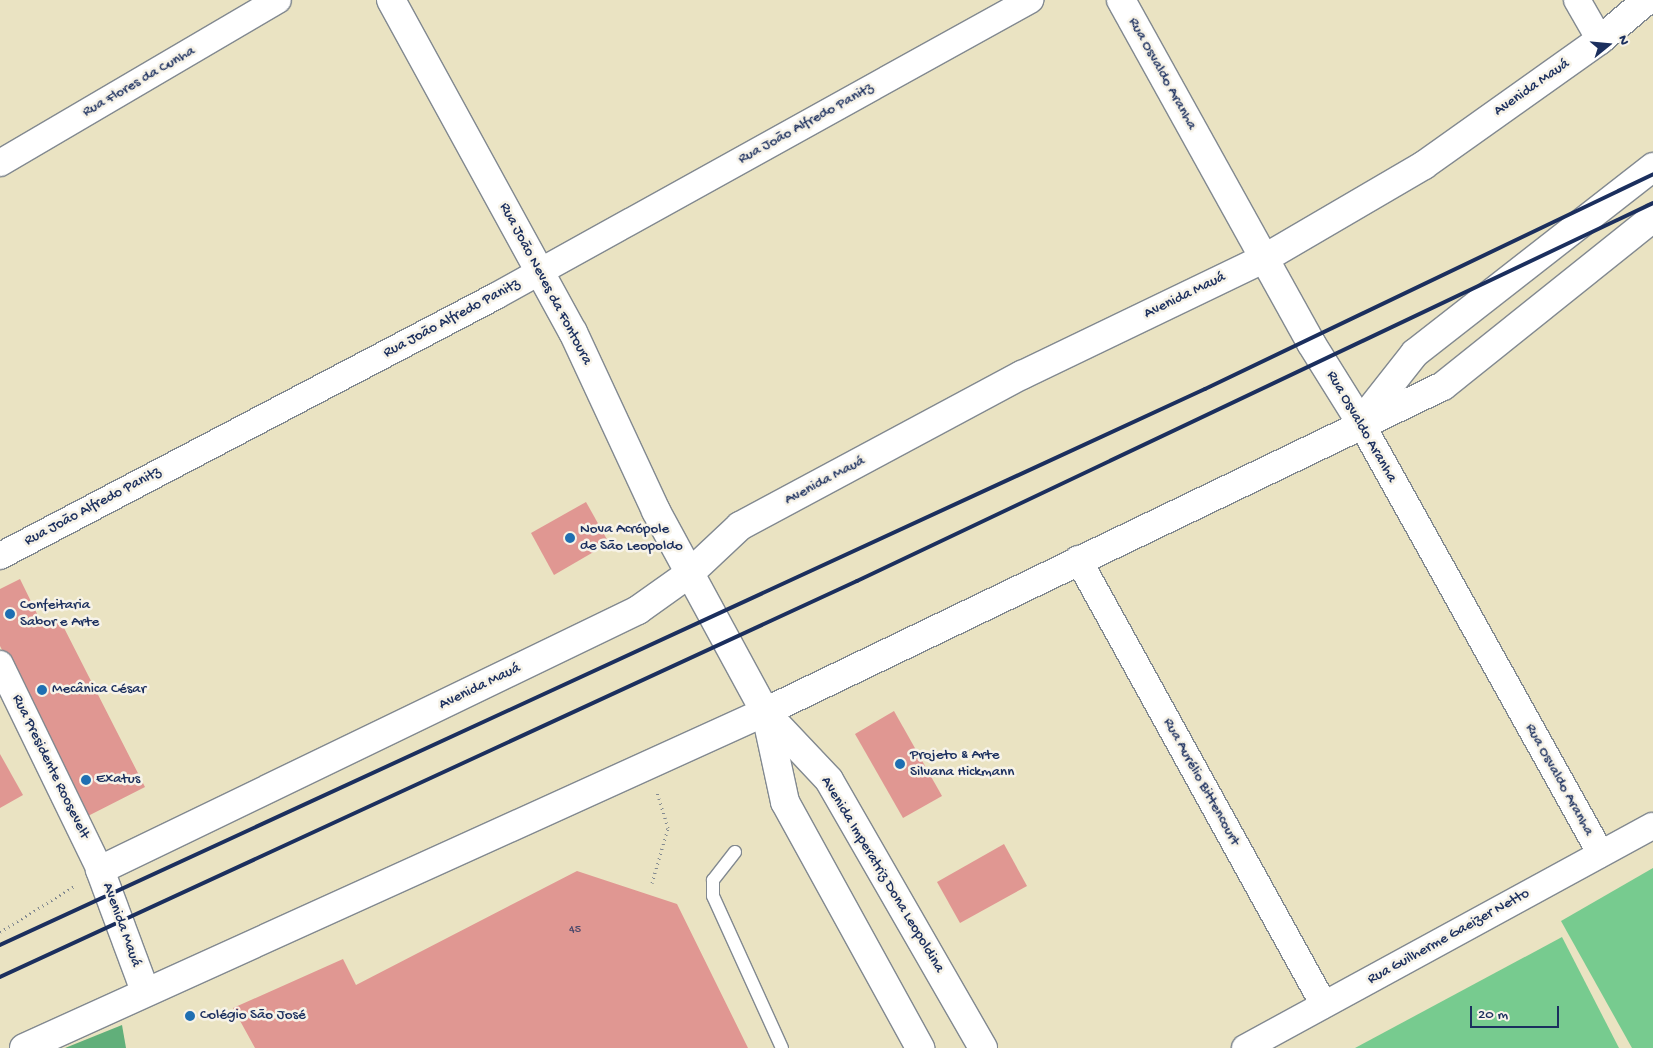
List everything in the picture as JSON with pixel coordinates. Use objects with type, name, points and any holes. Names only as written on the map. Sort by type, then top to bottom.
[{"type":"main road","name":"Rua João Neves da Fontoura","points":[[391,0],[541,271],[690,573]]},
{"type":"main road","name":"Rua Osvaldo Aranha","points":[[1121,0],[1265,258],[1361,423]]},
{"type":"main road","name":"Avenida Mauá","points":[[145,991],[100,870],[638,610],[690,573],[740,526],[1022,375],[1265,258],[1424,165],[1600,40],[1647,0]]},
{"type":"main road","points":[[1361,423],[1415,353],[1653,167]]},
{"type":"main road","points":[[24,1048],[145,991],[641,770],[766,712],[1078,558],[1443,386],[1653,218]]},
{"type":"main road","name":"Avenida Imperatriz Dona Leopoldina","points":[[690,573],[766,712],[829,780],[983,1048]]},
{"type":"main road","name":"Avenida Imperatriz Dona Leopoldina","points":[[766,712],[784,802],[920,1048]]},
{"type":"street","name":"Rua Flores da Cunha","points":[[0,163],[278,0]]},
{"type":"street","name":"Rua João Alfredo Panitz","points":[[0,556],[541,271],[1030,0]]},
{"type":"street","points":[[1577,0],[1600,40]]},
{"type":"street","name":"Rua Osvaldo Aranha","points":[[1361,423],[1601,854]]},
{"type":"street","name":"Rua Aurélio Bittencourt","points":[[1078,558],[1324,1006]]},
{"type":"street","name":"Rua Presidente Roosevelt","points":[[0,664],[100,870]]},
{"type":"street","name":"Rua Guilherme Gaeizer Netto","points":[[1245,1048],[1653,826]]},
{"type":"lane","points":[[735,852],[714,880],[713,896],[782,1048]]},
{"type":"path","points":[[641,770],[660,799],[668,828],[652,883]]},
{"type":"path","points":[[0,932],[100,870]]},
{"type":"green space","points":[[1653,868],[1653,1048],[1632,1048],[1561,921]]},
{"type":"green space","points":[[1562,937],[1619,1048],[1355,1048]]},
{"type":"green space","points":[[122,1025],[126,1048],[65,1048]]},
{"type":"building","name":"Nova Acrópole de São Leopoldo","points":[[586,502],[609,543],[554,575],[531,533]]},
{"type":"building","points":[[20,579],[44,628],[60,620],[145,787],[86,817],[0,646],[0,589]]},
{"type":"building","points":[[894,711],[942,796],[903,818],[855,734]]},
{"type":"building","points":[[0,754],[23,795],[0,808]]},
{"type":"building","points":[[1004,844],[1027,886],[960,923],[937,882]]},
{"type":"building","points":[[577,871],[677,904],[748,1048],[255,1048],[233,1008],[343,959],[356,985]]},
{"type":"railway","points":[[0,945],[1205,389],[1653,174]]},
{"type":"railway","points":[[0,977],[857,581],[1653,203]]},
{"type":"place","name":"Nova Acrópole de São Leopoldo","points":[[570,538]]},
{"type":"place","name":"Confeitaria Sabor e Arte","points":[[10,614]]},
{"type":"place","name":"Mecânica César","points":[[42,690]]},
{"type":"place","name":"Projeto & Arte Silvana Hickmann","points":[[900,764]]},
{"type":"place","name":"Exatus","points":[[86,780]]},
{"type":"place","name":"Colégio São José","points":[[190,1016]]}]
